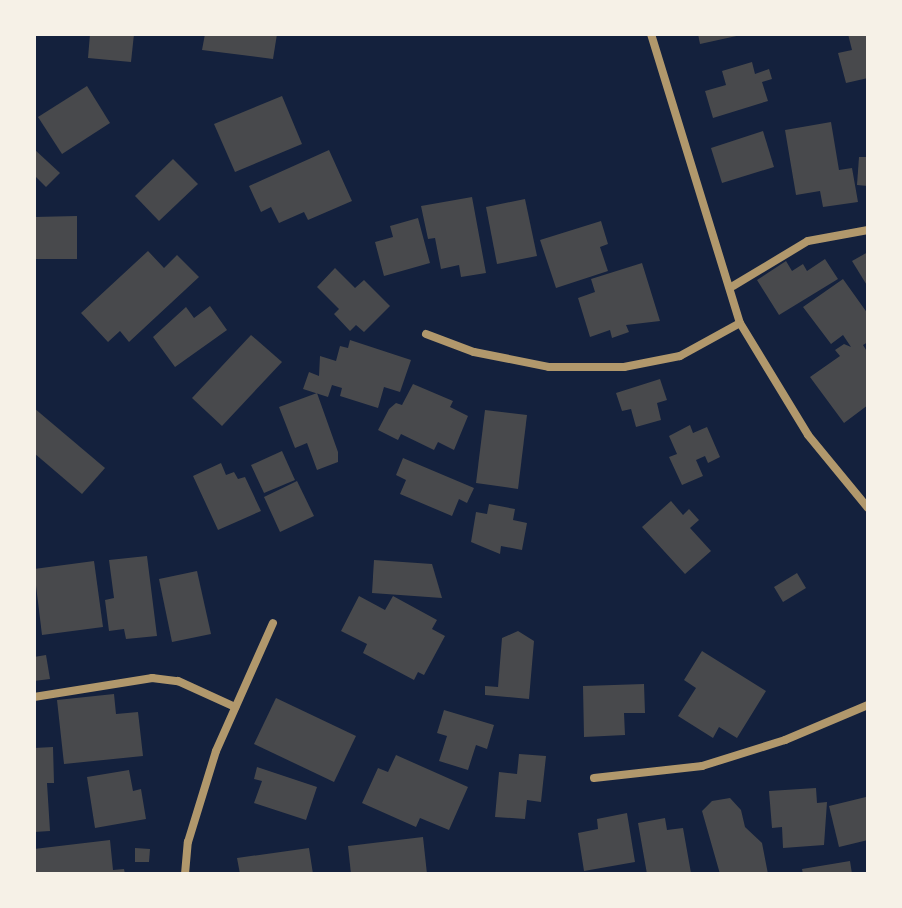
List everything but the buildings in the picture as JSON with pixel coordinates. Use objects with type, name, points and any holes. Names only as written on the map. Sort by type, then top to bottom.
[{"type":"street","points":[[651,34],[733,286],[740,323],[808,435],[868,508]]},
{"type":"street","points":[[733,286],[808,241],[868,230]]},
{"type":"street","points":[[426,334],[474,352],[549,367],[624,367],[680,356],[740,323]]},
{"type":"street","points":[[185,874],[200,802],[235,707],[273,623]]},
{"type":"street","points":[[34,697],[152,678],[178,681],[235,707]]},
{"type":"street","points":[[594,778],[702,766],[785,740],[868,705]]}]
